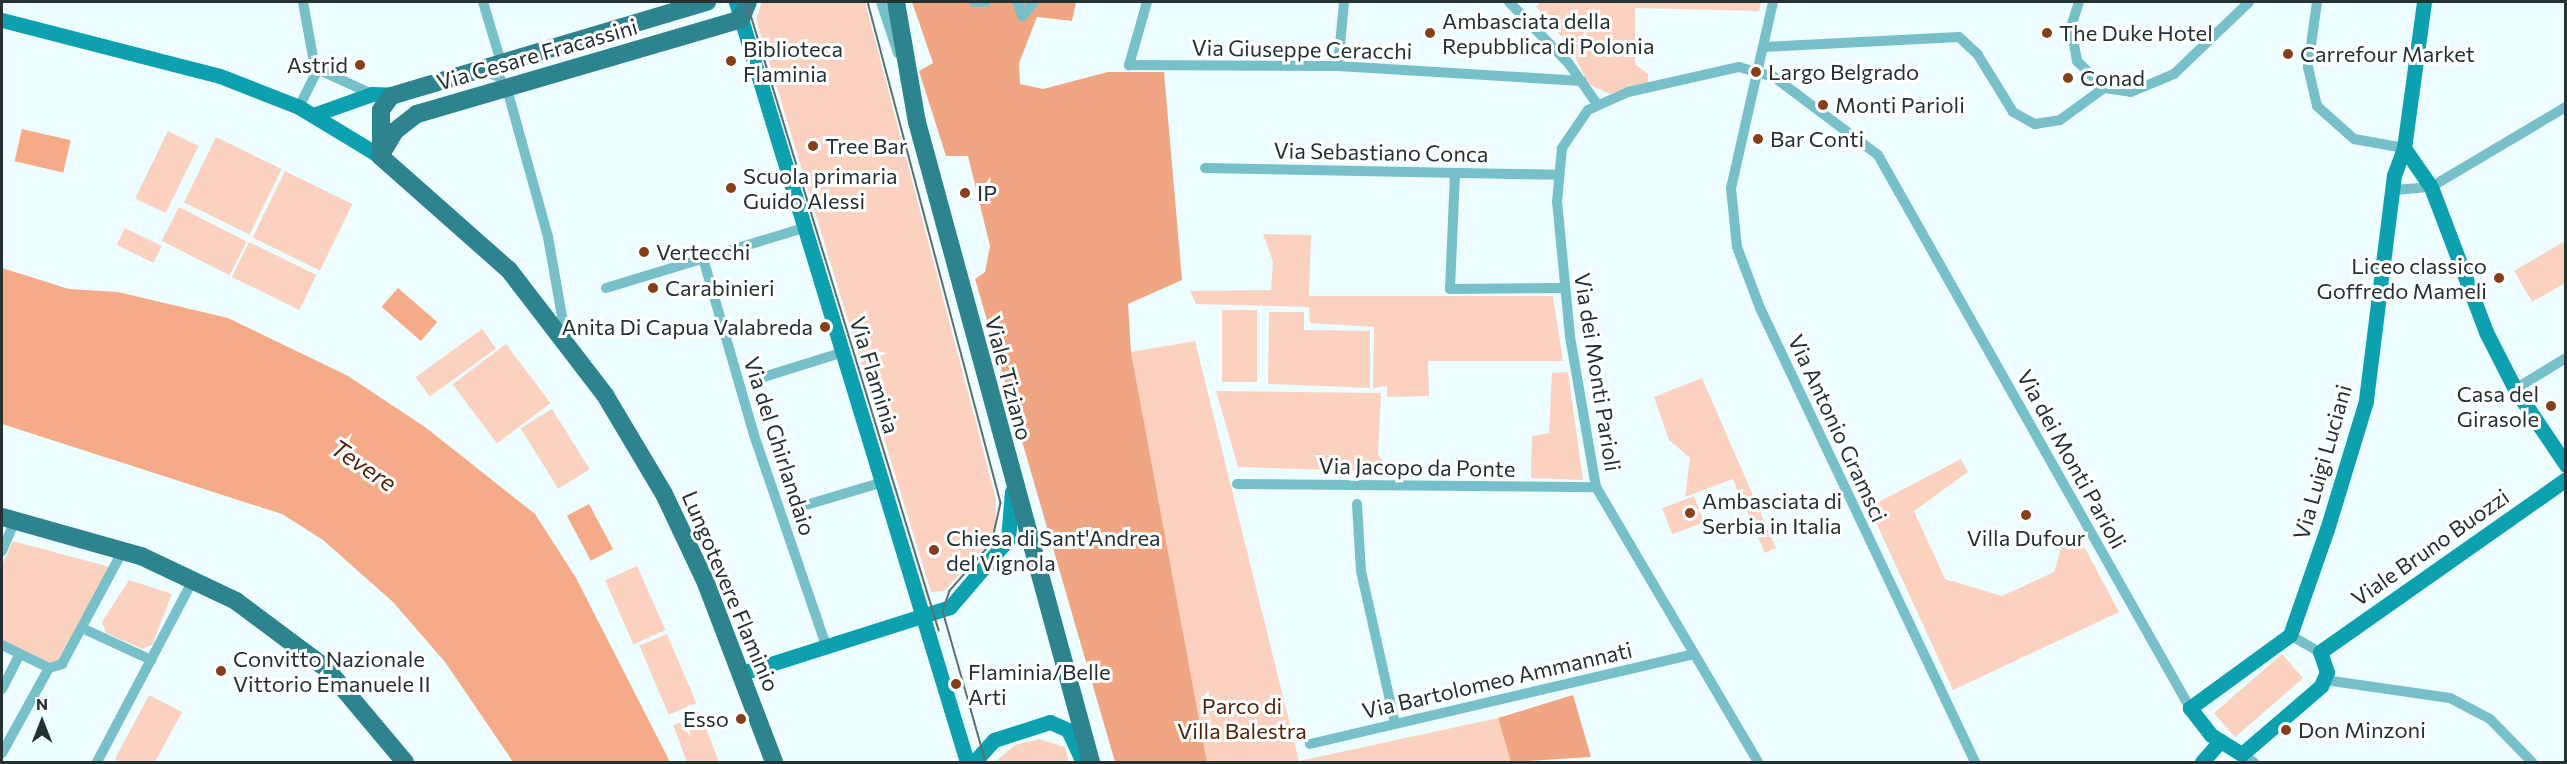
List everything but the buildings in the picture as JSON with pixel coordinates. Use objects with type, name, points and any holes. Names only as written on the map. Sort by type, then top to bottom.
[{"type":"main road","name":"Via Cesare Fracassini","points":[[395,95],[708,2]]},
{"type":"main road","name":"Viale Tiziano","points":[[896,2],[908,85],[1011,479],[1091,762]]},
{"type":"main road","name":"Via Cesare Fracassini","points":[[381,156],[395,131],[417,114],[507,89],[742,7]]},
{"type":"main road","points":[[381,156],[381,110],[395,95]]},
{"type":"main road","name":"Lungotevere Flaminio","points":[[381,156],[478,238],[567,339],[664,494],[742,673],[774,762]]},
{"type":"main road","points":[[8,519],[123,550],[194,578],[250,609],[316,660],[405,762]]},
{"type":"street","points":[[303,2],[317,71],[306,111],[372,94],[395,95]]},
{"type":"street","points":[[483,2],[501,62]]},
{"type":"street","points":[[881,2],[908,85]]},
{"type":"street","points":[[974,2],[986,2]]},
{"type":"street","points":[[1017,2],[1022,15],[1034,2]]},
{"type":"street","name":"Via Giuseppe Ceracchi","points":[[1147,2],[1129,65],[1338,66],[1582,81]]},
{"type":"street","points":[[1338,66],[1344,2]]},
{"type":"street","points":[[1509,2],[1582,81],[1597,104],[1739,67],[1758,69],[1773,2]]},
{"type":"street","points":[[2079,2],[2071,27],[2074,54],[2088,76],[2104,88],[2131,92],[2166,79],[2249,2]]},
{"type":"street","points":[[2317,2],[2308,67],[2318,106],[2354,139],[2404,148],[2431,188],[2480,318],[2515,389],[2565,465]]},
{"type":"street","name":"Via Luigi Luciani","points":[[2290,635],[2363,413],[2424,2]]},
{"type":"street","name":"Via Flaminia","points":[[742,7],[967,762]]},
{"type":"street","name":"Lungotevere Flaminio","points":[[2,20],[180,62],[306,111],[381,156]]},
{"type":"street","points":[[1763,47],[1959,37],[1978,55],[2013,112],[2035,124],[2060,120],[2104,88]]},
{"type":"street","points":[[479,69],[499,77],[507,89],[548,237],[567,339]]},
{"type":"street","name":"Via dei Monti Parioli","points":[[1758,69],[1774,77],[1856,135],[1886,166],[2190,708]]},
{"type":"street","name":"Via Antonio Gramsci","points":[[1758,69],[1731,188],[1737,247],[1760,308],[1975,762]]},
{"type":"street","points":[[317,71],[372,94]]},
{"type":"street","name":"Via dei Monti Parioli","points":[[1597,104],[1568,134],[1557,175],[1565,288],[1596,487],[1758,762]]},
{"type":"street","points":[[2395,190],[2431,188],[2565,107]]},
{"type":"street","name":"Via Sebastiano Conca","points":[[1206,168],[1557,175]]},
{"type":"street","points":[[1455,174],[1450,289],[1565,288]]},
{"type":"street","points":[[606,288],[807,227]]},
{"type":"street","name":"Via del Ghirlandaio","points":[[703,258],[754,435],[826,645]]},
{"type":"street","points":[[754,380],[844,352]]},
{"type":"street","points":[[2515,389],[2565,358]]},
{"type":"street","name":"Viale Bruno Buozzi","points":[[2320,651],[2565,478]]},
{"type":"street","points":[[742,673],[922,616],[954,603],[998,556],[1012,524],[1011,479]]},
{"type":"street","points":[[796,508],[883,482]]},
{"type":"street","name":"Via Jacopo da Ponte","points":[[1238,484],[1596,487]]},
{"type":"street","points":[[1357,504],[1361,571],[1395,723]]},
{"type":"street","points":[[2,551],[8,519]]},
{"type":"street","points":[[2,753],[49,668],[64,661],[84,629],[123,550]]},
{"type":"street","points":[[98,762],[194,578]]},
{"type":"street","points":[[84,629],[151,660]]},
{"type":"street","points":[[2290,635],[2320,651],[2325,680],[2248,758],[2220,741],[2190,708],[2290,635]]},
{"type":"street","points":[[2,645],[49,668]]},
{"type":"street","points":[[2,688],[20,654]]},
{"type":"street","name":"Via Bartolomeo Ammannati","points":[[1310,744],[1694,654]]},
{"type":"street","points":[[2325,680],[2409,688],[2456,700],[2490,719],[2532,762]]},
{"type":"street","points":[[974,762],[994,740],[1050,722],[1068,730],[1083,762]]},
{"type":"street","points":[[2202,762],[2220,741]]},
{"type":"green space","points":[[762,2],[865,2],[996,499],[995,526],[985,547],[944,591],[931,592],[756,19]]},
{"type":"green space","points":[[1541,2],[1761,2],[1759,11],[1635,8],[1635,64],[1648,74],[1648,83],[1610,94],[1588,84],[1570,46],[1536,7]]},
{"type":"green space","points":[[168,131],[199,146],[166,213],[135,198]]},
{"type":"green space","points":[[216,137],[282,169],[250,235],[184,203]]},
{"type":"green space","points":[[285,171],[352,204],[320,270],[253,238]]},
{"type":"green space","points":[[179,207],[247,242],[229,275],[162,241]]},
{"type":"green space","points":[[125,228],[162,246],[154,263],[117,245]]},
{"type":"green space","points":[[1263,234],[1311,235],[1309,296],[1553,296],[1563,361],[1428,361],[1429,396],[1387,397],[1387,386],[1373,388],[1374,327],[1310,323],[1309,307],[1196,304],[1190,291],[1271,290],[1273,262]]},
{"type":"green space","points":[[2565,241],[2565,283],[2532,302],[2514,271]]},
{"type":"green space","points":[[249,242],[316,275],[299,310],[232,277]]},
{"type":"green space","points":[[1222,310],[1257,310],[1257,382],[1222,382]]},
{"type":"green space","points":[[1269,312],[1304,312],[1304,330],[1370,331],[1370,388],[1268,384]]},
{"type":"green space","points":[[482,329],[496,348],[430,397],[416,377]]},
{"type":"green space","name":"Parco di Villa Balestra","points":[[1195,341],[1299,761],[1498,718],[1511,762],[1207,762],[1131,352]]},
{"type":"green space","points":[[506,344],[551,403],[497,443],[452,384]]},
{"type":"green space","points":[[1568,372],[1583,480],[1531,478],[1532,436],[1549,433],[1552,373]]},
{"type":"green space","points":[[1702,378],[1776,548],[1765,553],[1733,479],[1685,497],[1690,458],[1669,440],[1654,397]]},
{"type":"green space","points":[[1216,391],[1381,393],[1378,455],[1394,472],[1238,467]]},
{"type":"green space","points":[[552,409],[590,469],[558,489],[521,429]]},
{"type":"green space","points":[[1961,459],[1968,472],[1914,511],[1945,579],[2002,596],[2054,572],[2061,548],[2080,539],[2119,612],[1953,690],[1869,507]]},
{"type":"green space","points":[[1694,496],[1704,522],[1672,534],[1662,508]]},
{"type":"green space","points":[[13,541],[110,567],[61,659],[49,665],[2,640],[2,565]]},
{"type":"green space","points":[[637,566],[665,630],[633,644],[605,580]]},
{"type":"green space","points":[[129,580],[172,594],[152,645],[142,649],[106,633],[102,622]]},
{"type":"green space","points":[[667,634],[696,703],[669,715],[639,646]]},
{"type":"green space","points":[[2282,654],[2303,678],[2235,737],[2214,713]]},
{"type":"green space","points":[[149,695],[182,712],[155,762],[122,762],[115,759]]},
{"type":"green space","points":[[701,715],[719,762],[687,762],[673,725]]},
{"type":"green space","points":[[1039,739],[1065,747],[1069,762],[995,762],[1015,745]]},
{"type":"shaded area","points":[[912,2],[1076,2],[1072,21],[1037,17],[1019,63],[1020,84],[1043,89],[1108,72],[1164,72],[1182,280],[1128,304],[1131,352],[1207,762],[1115,762],[975,279],[985,272],[990,246],[968,156],[946,156],[919,71],[933,63]]},
{"type":"shaded area","points":[[1573,695],[1591,757],[1511,762],[1498,718]]},
{"type":"water","points":[[22,129],[71,140],[63,172],[15,161]]},
{"type":"water","name":"Tevere","points":[[2,268],[69,289],[118,292],[228,318],[348,376],[425,427],[535,514],[576,578],[670,762],[513,762],[445,662],[393,602],[323,540],[282,514],[2,424]]},
{"type":"water","points":[[398,288],[437,322],[421,341],[382,307]]},
{"type":"water","points":[[589,504],[613,549],[591,561],[567,516]]},
{"type":"tram line","points":[[747,2],[939,630]]},
{"type":"tram line","points":[[868,2],[1001,503],[992,543],[950,591],[943,611],[986,762]]},
{"type":"place","name":"Ambasciata della Repubblica di Polonia","points":[[1430,33]]},
{"type":"place","name":"The Duke Hotel","points":[[2047,33]]},
{"type":"place","name":"Carrefour Market","points":[[2288,54]]},
{"type":"place","name":"Biblioteca Flaminia","points":[[731,61]]},
{"type":"place","name":"Astrid","points":[[360,65]]},
{"type":"place","name":"Largo Belgrado","points":[[1756,72]]},
{"type":"place","name":"Conad","points":[[2068,78]]},
{"type":"place","name":"Monti Parioli","points":[[1823,105]]},
{"type":"place","name":"Bar Conti","points":[[1758,139]]},
{"type":"place","name":"Tree Bar","points":[[813,146]]},
{"type":"place","name":"Scuola primaria Guido Alessi","points":[[731,188]]},
{"type":"place","name":"IP","points":[[965,193]]},
{"type":"place","name":"Vertecchi","points":[[644,252]]},
{"type":"place","name":"Liceo classico Goffredo Mameli","points":[[2499,278]]},
{"type":"place","name":"Carabinieri","points":[[653,288]]},
{"type":"place","name":"Anita Di Capua Valabreda","points":[[825,327]]},
{"type":"place","name":"Casa del Girasole","points":[[2551,406]]},
{"type":"place","name":"Ambasciata di Serbia in Italia","points":[[1690,513]]},
{"type":"place","name":"Villa Dufour","points":[[2026,515]]},
{"type":"place","name":"Chiesa di Sant'Andrea del Vignola","points":[[934,550]]},
{"type":"place","name":"Convitto Nazionale Vittorio Emanuele II","points":[[221,671]]},
{"type":"place","name":"Flaminia/Belle Arti","points":[[956,684]]},
{"type":"place","name":"Esso","points":[[741,719]]},
{"type":"place","name":"Don Minzoni","points":[[2286,730]]}]
